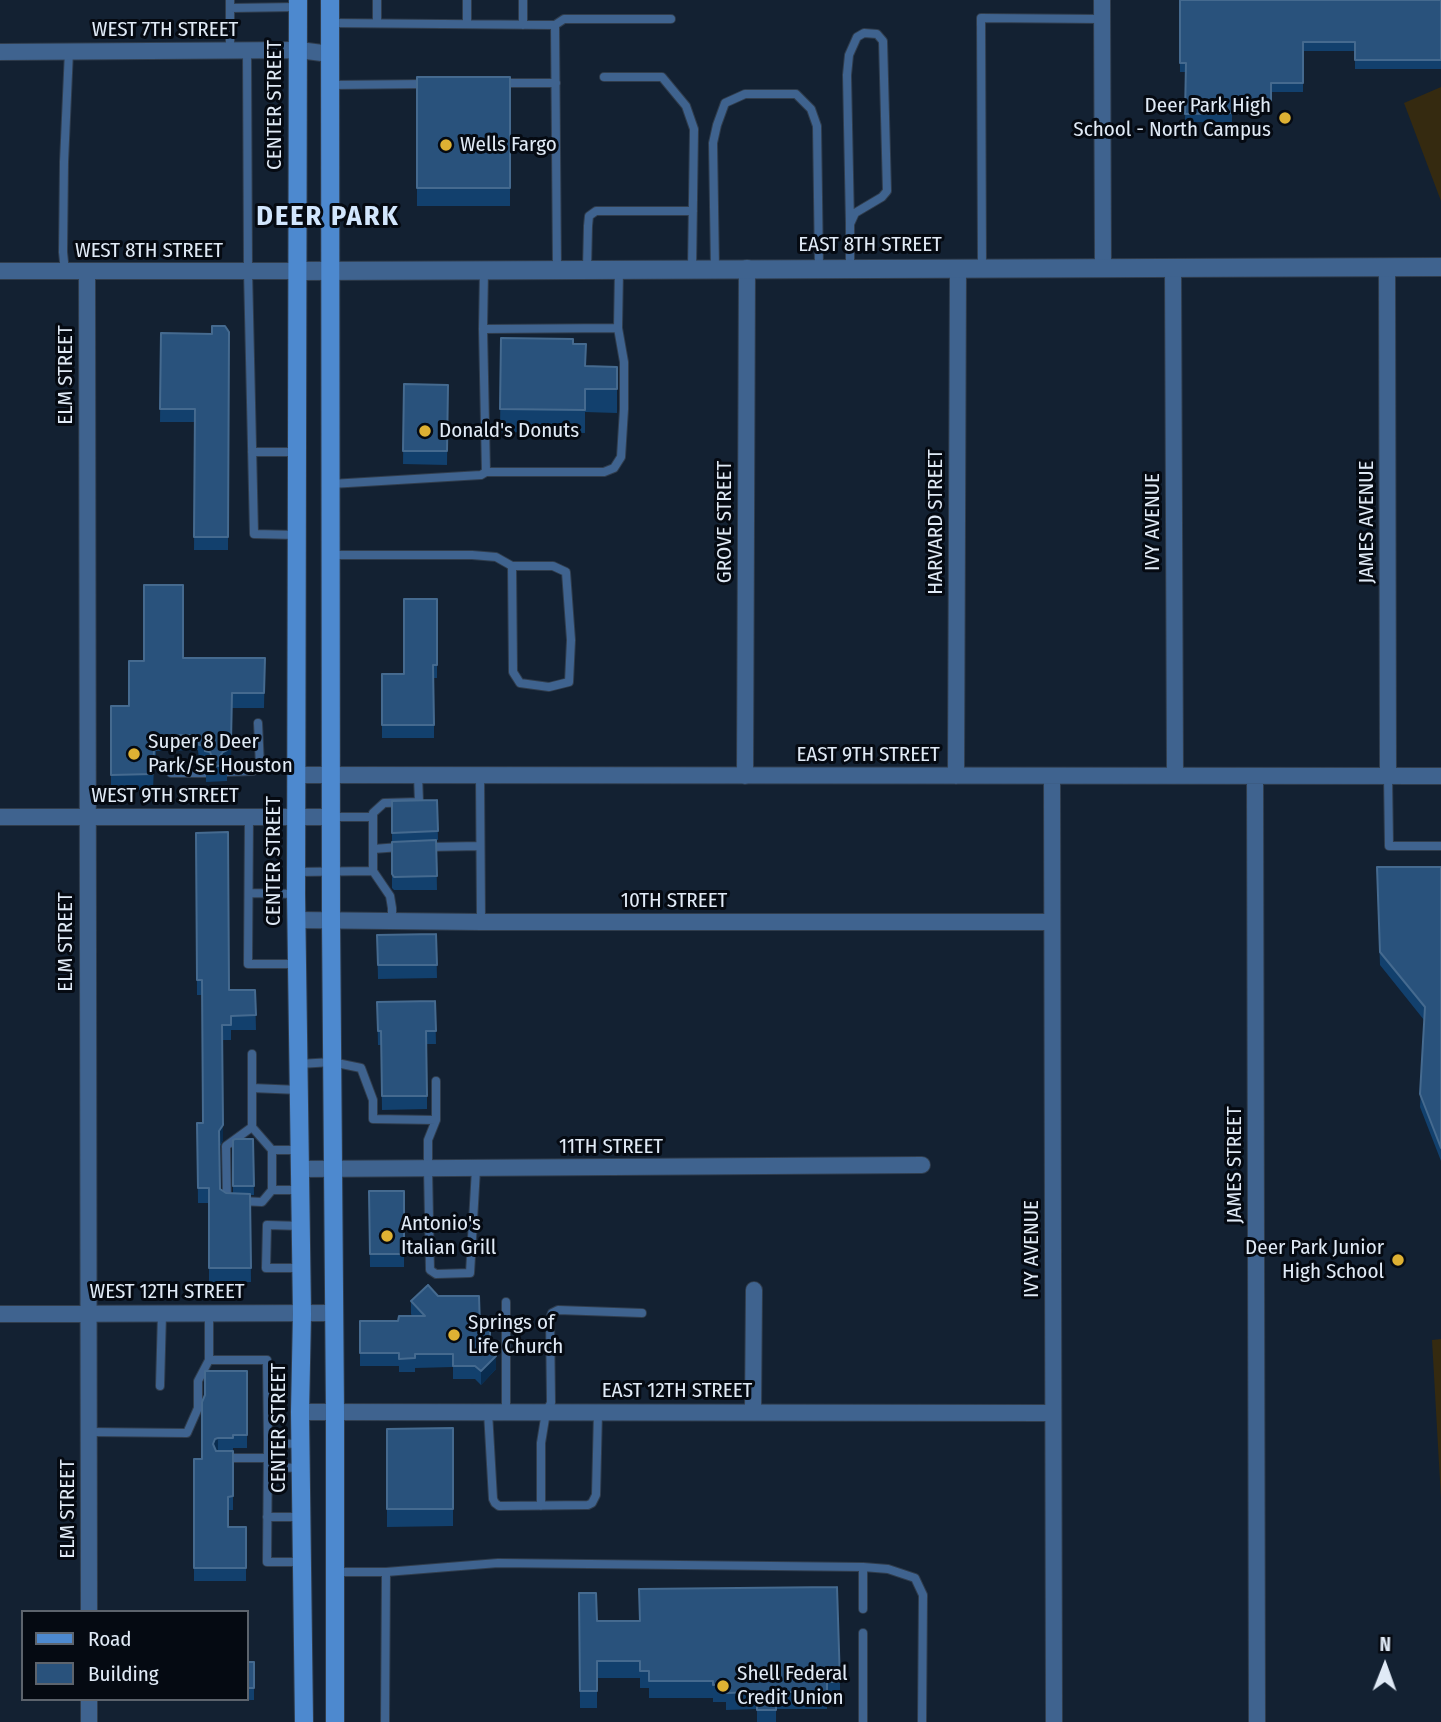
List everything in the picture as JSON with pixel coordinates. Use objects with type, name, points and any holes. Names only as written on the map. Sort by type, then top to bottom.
[{"type":"main road","points":[[330,0],[335,1722]]},
{"type":"main road","name":"CENTER STREET","points":[[298,3],[296,920],[302,1268],[300,1444],[304,1722]]},
{"type":"street","points":[[1102,0],[1103,268]]},
{"type":"street","name":"WEST 7TH STREET","points":[[0,52],[299,50],[330,54]]},
{"type":"street","name":"JAMES AVENUE","points":[[1387,267],[1388,776]]},
{"type":"street","name":"EAST 8TH STREET","points":[[298,271],[1441,267]]},
{"type":"street","name":"GROVE STREET","points":[[745,776],[747,268]]},
{"type":"street","name":"HARVARD STREET","points":[[956,776],[958,268]]},
{"type":"street","name":"IVY AVENUE","points":[[1173,268],[1175,776]]},
{"type":"street","name":"WEST 8TH STREET","points":[[0,271],[298,271]]},
{"type":"street","name":"ELM STREET","points":[[87,272],[89,1610]]},
{"type":"street","name":"EAST 9TH STREET","points":[[296,771],[331,775],[418,776],[1441,776]]},
{"type":"street","name":"IVY AVENUE","points":[[1052,776],[1054,1722]]},
{"type":"street","name":"JAMES STREET","points":[[1255,776],[1257,1722]]},
{"type":"street","name":"WEST 9TH STREET","points":[[0,817],[331,817]]},
{"type":"street","name":"10TH STREET","points":[[296,920],[1052,922]]},
{"type":"street","name":"11TH STREET","points":[[300,1169],[922,1165]]},
{"type":"street","points":[[753,1412],[754,1290]]},
{"type":"street","name":"WEST 12TH STREET","points":[[0,1314],[335,1312]]},
{"type":"street","name":"EAST 12TH STREET","points":[[300,1412],[1053,1413]]},
{"type":"street","points":[[89,1701],[89,1722]]},
{"type":"lane","points":[[377,0],[377,23]]},
{"type":"lane","points":[[467,0],[467,24]]},
{"type":"lane","points":[[523,0],[523,25]]},
{"type":"lane","points":[[230,51],[230,4],[298,3]]},
{"type":"lane","points":[[982,268],[981,18],[1102,19]]},
{"type":"lane","points":[[330,23],[555,25],[564,19],[671,19]]},
{"type":"lane","points":[[555,25],[558,269]]},
{"type":"lane","points":[[850,225],[855,213],[882,197],[887,191],[883,41],[877,34],[864,33],[857,37],[849,55],[850,268]]},
{"type":"lane","points":[[65,272],[64,162],[69,51]]},
{"type":"lane","points":[[247,51],[247,271],[254,534],[297,535]]},
{"type":"lane","points":[[604,77],[662,77],[686,106],[694,130],[692,269]]},
{"type":"lane","points":[[487,83],[555,83]]},
{"type":"lane","points":[[330,85],[432,84]]},
{"type":"lane","points":[[715,268],[713,143],[725,103],[746,94],[796,94],[811,109],[817,126],[819,268]]},
{"type":"lane","points":[[587,269],[587,226],[589,216],[596,211],[693,211]]},
{"type":"lane","points":[[484,269],[486,472]]},
{"type":"lane","points":[[331,484],[481,475],[486,472],[604,471],[614,468],[621,457],[624,397],[624,362],[618,328],[619,269]]},
{"type":"lane","points":[[483,329],[618,328]]},
{"type":"lane","points":[[252,453],[297,452]]},
{"type":"lane","points":[[331,555],[472,555],[496,557],[512,566],[553,566],[566,572],[571,640],[569,681],[549,687],[520,683],[513,671],[512,566]]},
{"type":"lane","points":[[258,723],[260,766]]},
{"type":"lane","points":[[227,772],[253,771],[260,766],[296,771]]},
{"type":"lane","points":[[171,774],[206,773]]},
{"type":"lane","points":[[391,921],[390,896],[373,871],[373,813],[384,803],[419,802],[418,776]]},
{"type":"lane","points":[[480,776],[481,922]]},
{"type":"lane","points":[[1388,776],[1389,846],[1441,846]]},
{"type":"lane","points":[[249,816],[248,964],[297,964]]},
{"type":"lane","points":[[331,817],[373,817]]},
{"type":"lane","points":[[420,847],[481,846]]},
{"type":"lane","points":[[373,849],[408,847]]},
{"type":"lane","points":[[296,872],[373,871]]},
{"type":"lane","points":[[249,892],[296,894]]},
{"type":"lane","points":[[252,1054],[252,1128],[272,1150],[272,1191],[262,1202],[226,1201],[226,1146],[252,1128]]},
{"type":"lane","points":[[299,1064],[332,1062],[361,1068],[373,1100],[373,1119],[436,1120]]},
{"type":"lane","points":[[436,1081],[436,1120],[428,1140],[430,1270],[436,1274],[470,1273],[476,1168]]},
{"type":"lane","points":[[252,1088],[299,1090]]},
{"type":"lane","points":[[272,1150],[300,1150]]},
{"type":"lane","points":[[272,1191],[300,1190]]},
{"type":"lane","points":[[301,1226],[267,1225],[266,1268],[302,1268]]},
{"type":"lane","points":[[506,1302],[506,1412]]},
{"type":"lane","points":[[541,1506],[541,1443],[546,1412],[551,1403],[552,1313],[558,1310],[642,1313]]},
{"type":"lane","points":[[89,1432],[187,1433],[198,1408],[198,1381],[209,1360],[209,1312]]},
{"type":"lane","points":[[160,1386],[162,1313]]},
{"type":"lane","points":[[209,1360],[267,1360],[267,1562],[302,1562]]},
{"type":"lane","points":[[488,1412],[493,1499],[499,1506],[589,1505],[594,1500],[598,1412]]},
{"type":"lane","points":[[268,1443],[300,1444]]},
{"type":"lane","points":[[219,1458],[301,1468]]},
{"type":"lane","points":[[267,1517],[301,1517]]},
{"type":"lane","points":[[335,1572],[386,1572],[498,1563],[888,1569],[915,1578],[923,1595],[922,1722]]},
{"type":"lane","points":[[863,1567],[863,1609]]},
{"type":"lane","points":[[385,1722],[386,1572]]},
{"type":"lane","points":[[863,1633],[863,1722]]},
{"type":"shaded area","points":[[1441,87],[1441,201],[1404,103]]},
{"type":"shaded area","points":[[1441,1339],[1441,1499],[1432,1340]]},
{"type":"building","name":"Deer Park High School - North Campus","points":[[1180,0],[1441,0],[1441,60],[1355,60],[1355,42],[1303,42],[1303,83],[1271,83],[1271,105],[1232,105],[1232,113],[1185,114],[1186,63],[1180,63]]},
{"type":"building","points":[[417,77],[510,77],[510,188],[417,188]]},
{"type":"building","points":[[212,326],[225,326],[229,332],[228,537],[194,537],[195,409],[160,409],[161,333],[212,334]]},
{"type":"building","points":[[501,338],[573,339],[573,344],[586,344],[585,366],[617,367],[617,389],[585,389],[585,410],[500,409]]},
{"type":"building","name":"Donald's Donuts","points":[[404,384],[448,385],[447,451],[403,451]]},
{"type":"building","points":[[144,585],[183,585],[183,658],[265,658],[264,693],[232,693],[231,742],[220,756],[227,765],[206,767],[212,757],[210,752],[205,751],[205,746],[199,745],[198,735],[156,735],[153,774],[111,775],[111,706],[129,706],[129,661],[144,661]]},
{"type":"building","points":[[404,599],[437,599],[437,665],[433,665],[434,725],[382,725],[382,674],[404,674]]},
{"type":"building","points":[[437,800],[438,831],[392,833],[392,801]]},
{"type":"building","points":[[228,832],[229,990],[255,990],[256,1015],[231,1016],[231,1025],[222,1025],[223,1125],[219,1131],[220,1189],[226,1193],[250,1194],[251,1268],[209,1268],[209,1188],[198,1188],[197,1123],[203,1123],[202,980],[197,980],[196,833]]},
{"type":"building","points":[[436,840],[437,876],[394,877],[392,842]]},
{"type":"building","points":[[1377,867],[1441,867],[1441,1148],[1420,1094],[1425,1007],[1380,952]]},
{"type":"building","points":[[436,934],[437,965],[378,965],[377,935]]},
{"type":"building","points":[[435,1001],[436,1031],[426,1031],[427,1096],[382,1096],[381,1031],[378,1031],[377,1002]]},
{"type":"building","points":[[235,1139],[253,1139],[254,1186],[233,1186]]},
{"type":"building","name":"Antonio's Italian Grill","points":[[369,1191],[404,1191],[404,1254],[370,1254]]},
{"type":"building","points":[[428,1285],[438,1296],[479,1296],[480,1328],[490,1328],[490,1351],[496,1356],[481,1371],[475,1366],[453,1366],[453,1354],[415,1354],[415,1358],[399,1359],[399,1353],[360,1353],[360,1321],[398,1321],[399,1316],[425,1316],[411,1301]]},
{"type":"building","points":[[205,1371],[247,1371],[247,1435],[218,1438],[213,1444],[216,1451],[233,1451],[233,1496],[228,1497],[228,1527],[246,1527],[246,1568],[194,1568],[194,1459],[202,1459]]},
{"type":"building","points":[[453,1428],[453,1509],[387,1509],[387,1429]]},
{"type":"building","points":[[837,1587],[840,1682],[827,1682],[827,1692],[776,1692],[776,1710],[757,1710],[757,1692],[726,1693],[726,1685],[713,1685],[713,1681],[649,1681],[649,1671],[640,1671],[640,1661],[597,1661],[597,1691],[580,1691],[579,1593],[596,1593],[597,1621],[640,1621],[639,1589]]},
{"type":"building","points":[[248,1662],[254,1662],[254,1688],[248,1688]]},
{"type":"place","name":"Deer Park High School - North Campus","points":[[1285,118]]},
{"type":"place","name":"Wells Fargo","points":[[446,145]]},
{"type":"place","name":"Donald's Donuts","points":[[425,431]]},
{"type":"place","name":"Super 8 Deer Park/SE Houston","points":[[134,754]]},
{"type":"place","name":"Antonio's Italian Grill","points":[[387,1236]]},
{"type":"place","name":"Deer Park Junior High School","points":[[1398,1260]]},
{"type":"place","name":"Springs of Life Church","points":[[454,1335]]},
{"type":"place","name":"Shell Federal Credit Union","points":[[723,1686]]},
{"type":"district","name":"DEER PARK","points":[[328,217]]}]
